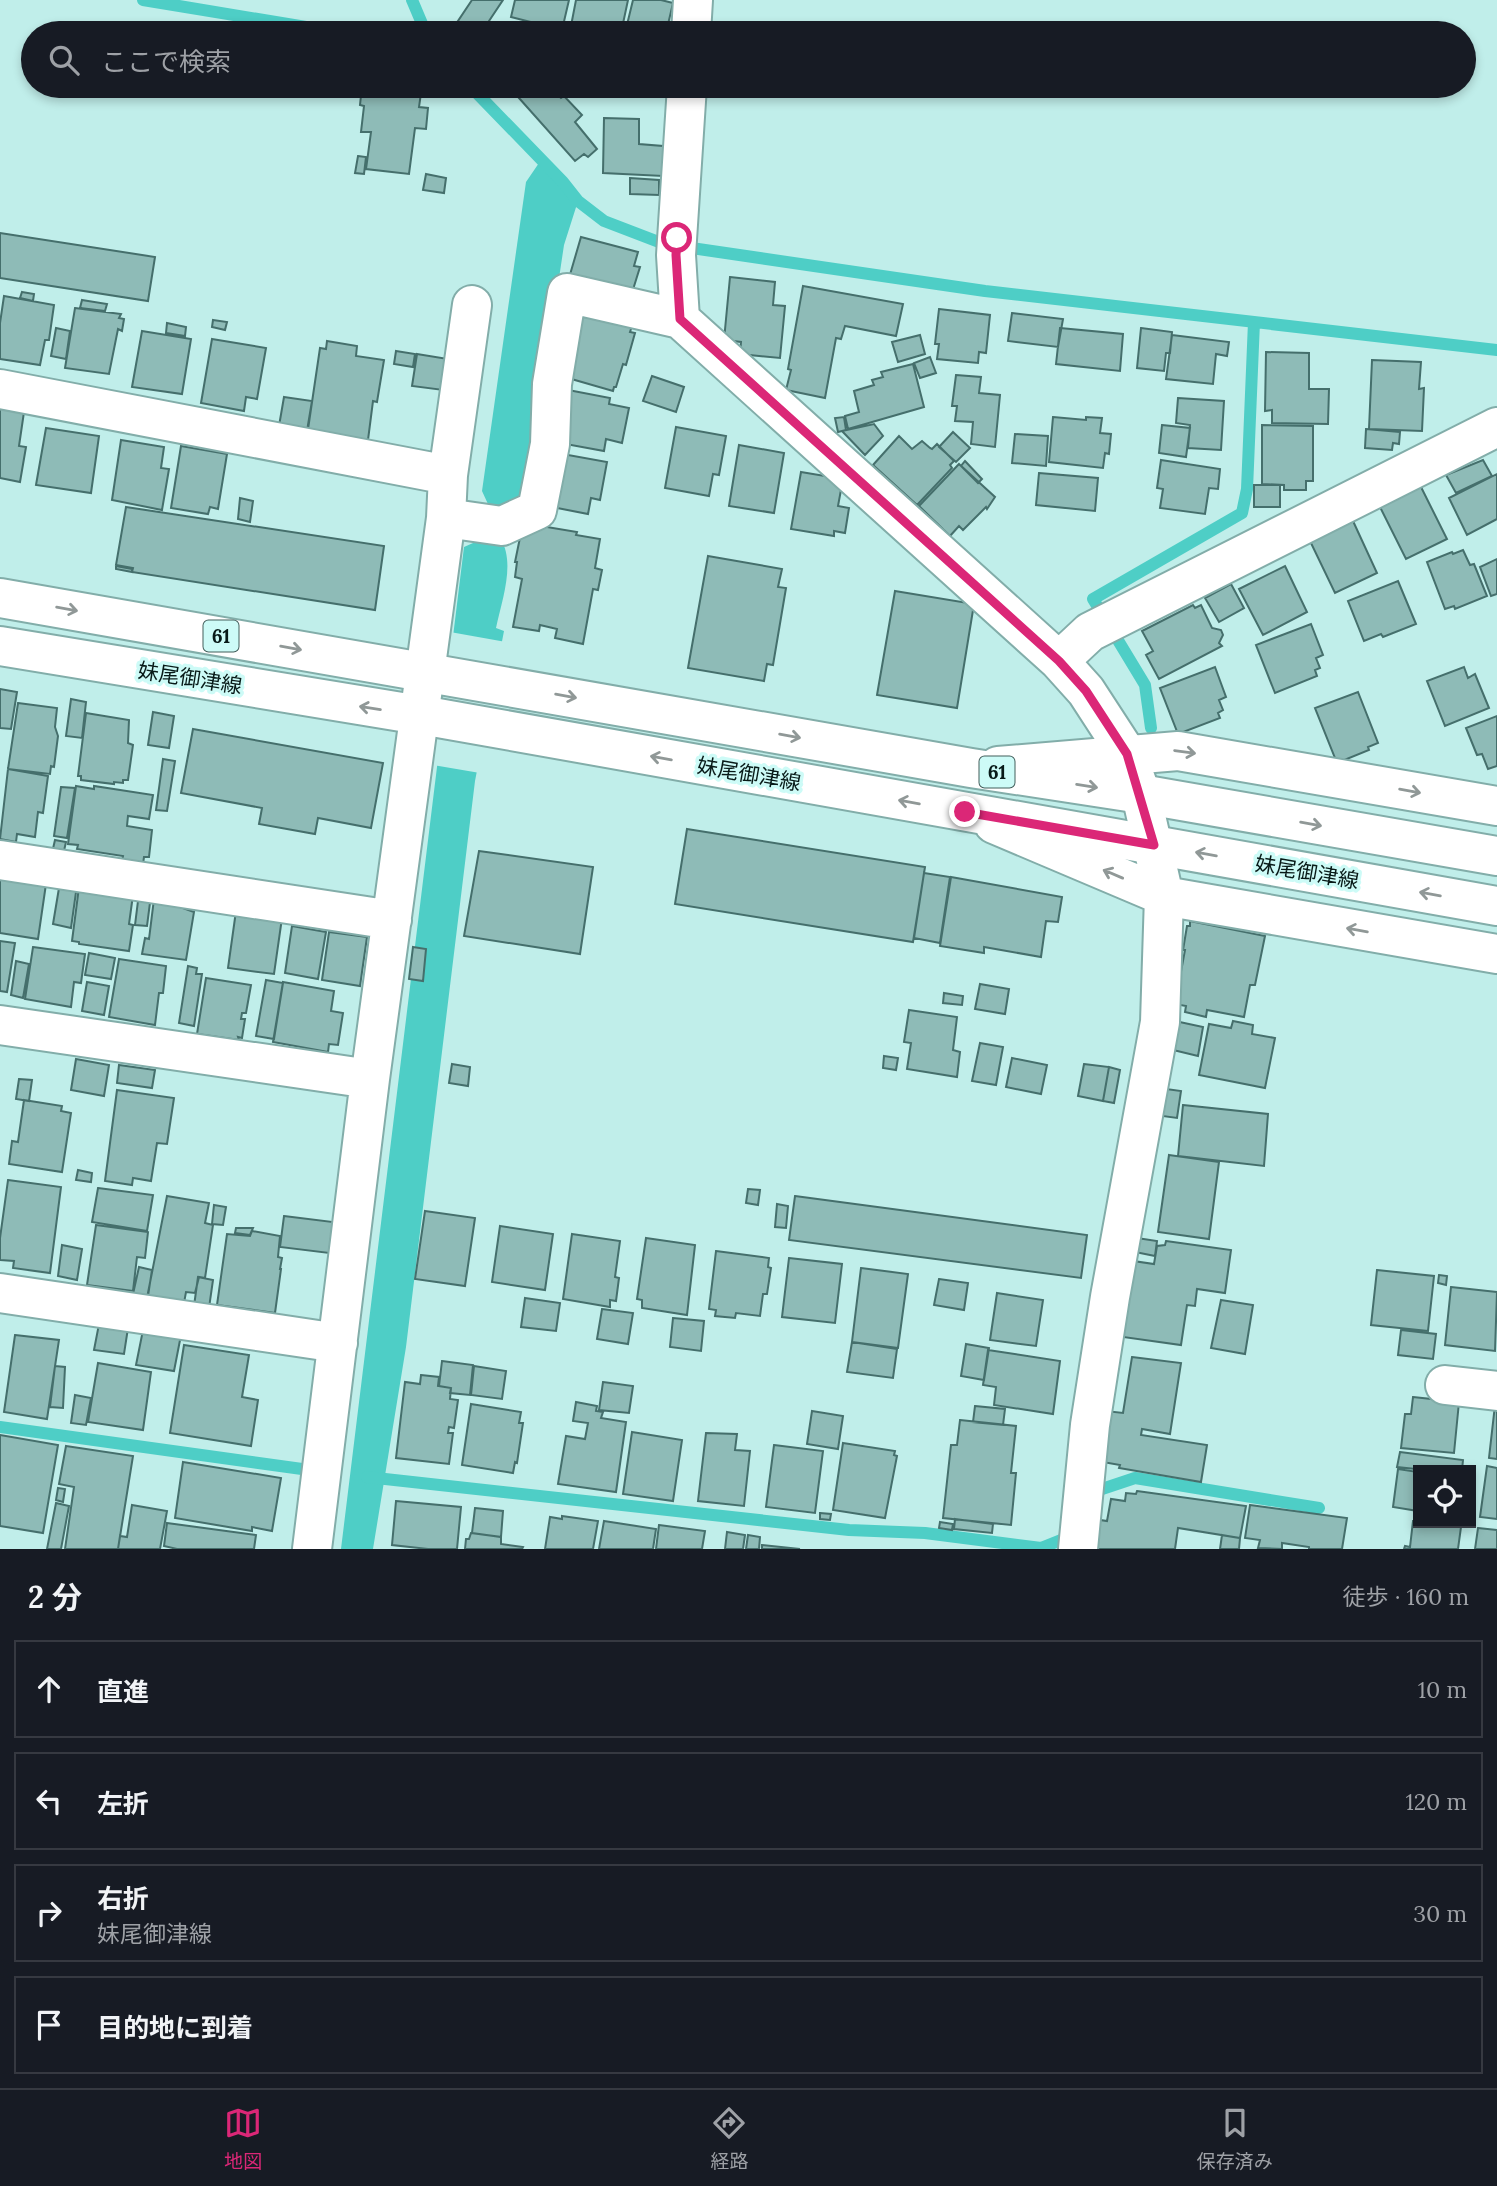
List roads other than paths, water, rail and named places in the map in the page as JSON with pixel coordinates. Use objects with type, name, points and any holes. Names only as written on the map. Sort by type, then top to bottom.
[{"type":"street","points":[[692,21],[693,0]]},
{"type":"street","points":[[680,319],[676,247],[686,98]]},
{"type":"street","points":[[446,518],[496,526],[537,510],[550,444],[552,384],[567,293],[680,319],[1059,661],[1086,691],[1127,754],[1141,794],[1164,896],[1160,1022],[1110,1297],[1090,1425],[1078,1549]]},
{"type":"street","points":[[312,1549],[392,920],[434,673],[448,475],[472,305]]},
{"type":"street","points":[[0,389],[448,475]]},
{"type":"street","points":[[1059,661],[1090,632],[1497,427]]},
{"type":"street","name":"61","points":[[0,598],[971,768],[1141,794],[1497,856]]},
{"type":"street","name":"妹尾御津線","points":[[0,646],[428,717],[1497,906]]},
{"type":"street","points":[[971,768],[1178,751],[1497,806]]},
{"type":"street","points":[[965,812],[1164,896],[1497,954]]},
{"type":"street","points":[[0,860],[392,920]]},
{"type":"street","points":[[0,1025],[370,1079]]},
{"type":"street","points":[[0,1293],[338,1343]]},
{"type":"street","points":[[1446,1385],[1497,1391]]},
{"type":"water","points":[[541,160],[578,201],[564,245],[528,504],[500,538],[505,548],[507,570],[496,628],[504,631],[475,781],[406,1347],[373,1549],[341,1549],[464,547],[489,536],[493,515],[482,491],[526,182]]},
{"type":"waterway","points":[[143,0],[270,21]]},
{"type":"waterway","points":[[412,0],[421,21]]},
{"type":"waterway","points":[[482,98],[578,201],[604,221],[664,244],[985,291],[1497,350]]},
{"type":"waterway","points":[[1151,728],[1145,685],[1093,599],[1242,513],[1247,489],[1254,322]]},
{"type":"waterway","points":[[0,1427],[302,1469]]},
{"type":"waterway","points":[[367,1477],[849,1530],[925,1533],[1041,1548],[1061,1540]]},
{"type":"waterway","points":[[1087,1494],[1135,1478],[1319,1508]]}]
